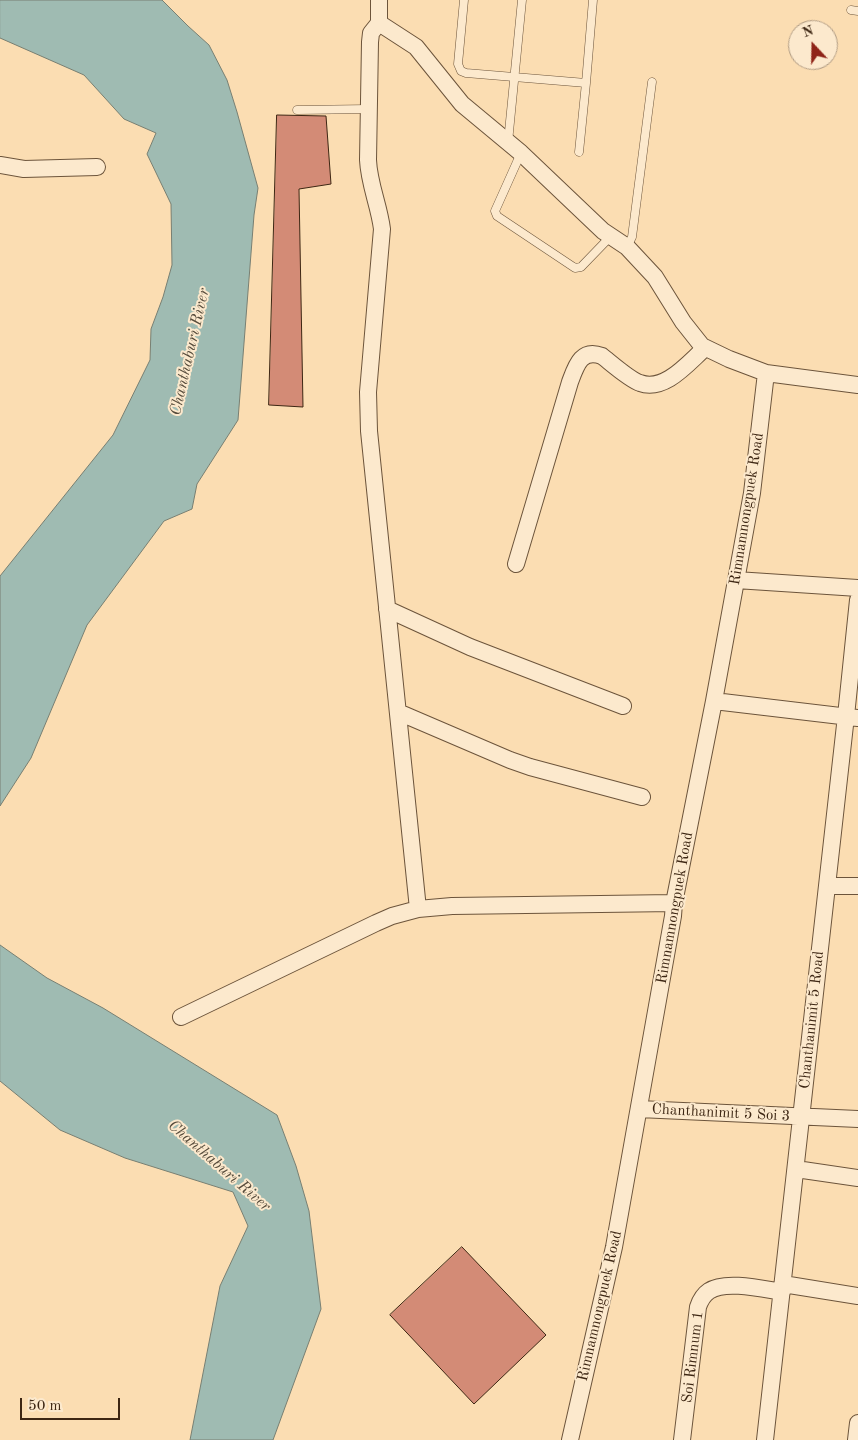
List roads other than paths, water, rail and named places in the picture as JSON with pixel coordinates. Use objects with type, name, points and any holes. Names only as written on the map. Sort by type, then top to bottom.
[{"type":"street","points":[[378,0],[379,23],[371,33],[370,42],[368,108],[369,176],[381,218],[382,229],[368,392],[368,431],[418,909]]},
{"type":"street","points":[[379,23],[416,47],[462,104],[521,153],[603,230],[627,247],[654,277],[683,322],[702,346],[766,373],[858,385]]},
{"type":"street","points":[[0,166],[24,169],[97,167]]},
{"type":"street","points":[[516,564],[570,382],[580,359],[590,354],[602,356],[638,383],[655,384],[673,376],[705,348]]},
{"type":"street","name":"Rimnamnongpuek Road","points":[[570,1440],[614,1246],[672,926],[674,903],[714,701],[752,493],[766,373]]},
{"type":"street","points":[[736,580],[858,588]]},
{"type":"street","name":"Chanthanimit 5 Road","points":[[765,1440],[827,886],[852,717],[858,600]]},
{"type":"street","points":[[387,609],[470,647],[623,706]]},
{"type":"street","points":[[714,701],[852,717]]},
{"type":"street","points":[[398,712],[516,762],[642,797]]},
{"type":"street","points":[[827,886],[858,886]]},
{"type":"street","points":[[182,1017],[376,923],[392,916],[418,909],[452,906],[674,903]]},
{"type":"street","name":"Chanthanimit 5 Soi 3","points":[[639,1108],[858,1119]]},
{"type":"street","points":[[796,1169],[858,1178]]},
{"type":"street","name":"Soi Rimnum 1","points":[[682,1440],[698,1307],[708,1292],[717,1287],[730,1286],[783,1288],[858,1296]]},
{"type":"street","points":[[856,1440],[858,1424]]},
{"type":"lane","points":[[464,0],[458,64],[461,70],[466,73],[514,78],[586,83]]},
{"type":"lane","points":[[508,142],[522,0]]},
{"type":"lane","points":[[580,152],[593,0]]},
{"type":"lane","points":[[627,247],[632,237],[652,82]]},
{"type":"lane","points":[[297,110],[368,108]]},
{"type":"lane","points":[[521,153],[495,211],[497,216],[575,268],[581,267],[611,236]]},
{"type":"water","name":"Chanthaburi River","points":[[0,0],[162,0],[209,45],[227,80],[258,188],[254,215],[238,420],[197,484],[192,509],[164,521],[87,625],[31,758],[0,806],[0,576],[113,435],[150,360],[151,329],[172,265],[171,204],[147,154],[156,133],[124,119],[84,75],[0,38]]},
{"type":"water","name":"Chanthaburi River","points":[[0,945],[47,978],[103,1008],[277,1115],[296,1166],[309,1211],[321,1309],[273,1440],[190,1440],[220,1286],[248,1226],[233,1192],[125,1158],[60,1130],[0,1081]]}]
